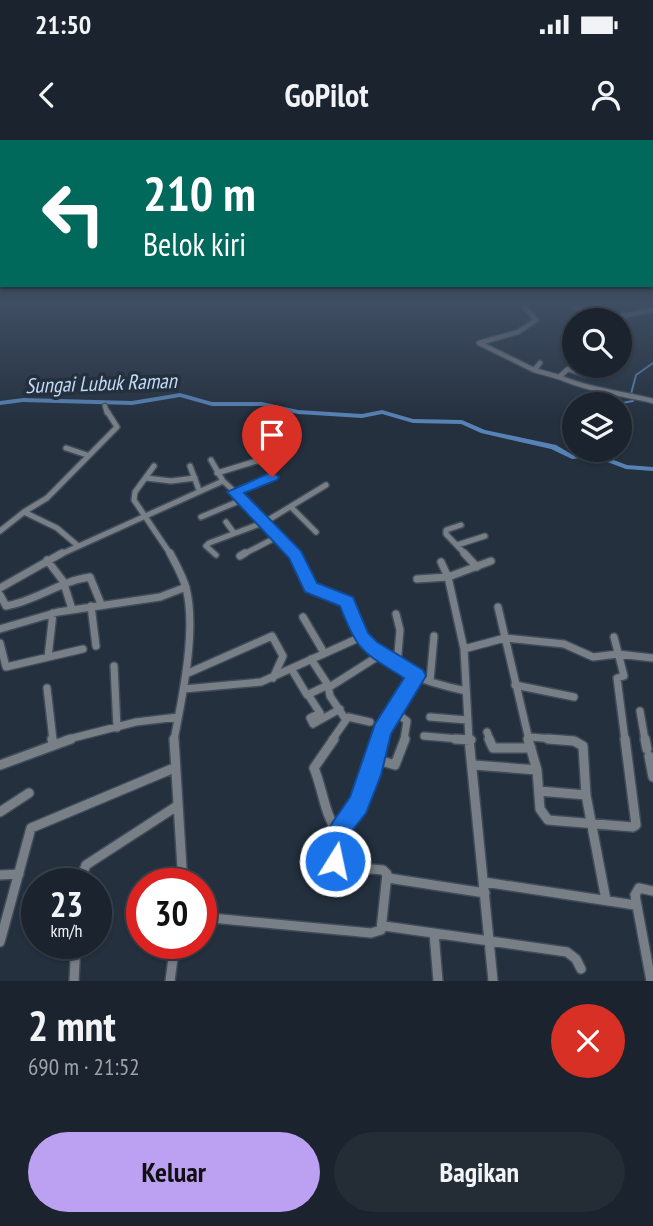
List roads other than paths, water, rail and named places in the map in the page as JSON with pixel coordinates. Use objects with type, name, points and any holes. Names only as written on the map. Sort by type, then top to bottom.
[{"type":"street","points":[[482,342],[479,343],[534,370],[589,390],[599,388],[653,401]]},
{"type":"street","points":[[534,370],[540,363]]},
{"type":"street","points":[[559,377],[562,374]]},
{"type":"street","points":[[0,531],[51,495],[87,454],[117,427],[108,416],[105,405]]},
{"type":"street","points":[[66,448],[87,454]]},
{"type":"street","points":[[211,460],[223,481],[244,499],[295,555],[311,587],[347,602],[361,637],[380,655],[416,676],[466,691]]},
{"type":"street","points":[[217,473],[260,460]]},
{"type":"street","points":[[154,466],[134,498],[171,555],[186,587],[188,604],[186,674],[173,746],[182,868]]},
{"type":"street","points":[[190,466],[199,489]]},
{"type":"street","points":[[234,492],[272,477]]},
{"type":"street","points":[[146,478],[167,481],[195,478]]},
{"type":"street","points":[[0,588],[77,545],[146,516],[199,489],[223,481]]},
{"type":"street","points":[[216,555],[207,545],[265,522],[326,485]]},
{"type":"street","points":[[201,517],[244,499]]},
{"type":"street","points":[[292,508],[316,532]]},
{"type":"street","points":[[24,512],[57,528],[77,545]]},
{"type":"street","points":[[226,522],[234,533]]},
{"type":"street","points":[[461,525],[445,531],[477,567]]},
{"type":"street","points":[[457,545],[485,536]]},
{"type":"street","points":[[240,556],[277,537]]},
{"type":"street","points":[[47,560],[63,581],[72,609]]},
{"type":"street","points":[[417,579],[448,577],[491,561]]},
{"type":"street","points":[[441,562],[448,577],[464,649],[467,720],[474,765],[493,981]]},
{"type":"street","points":[[0,595],[6,606],[35,600],[63,581],[91,578],[101,604]]},
{"type":"street","points":[[0,629],[72,609],[160,597],[186,587]]},
{"type":"street","points":[[91,606],[96,646]]},
{"type":"street","points":[[498,607],[515,685],[530,737],[537,770],[540,809],[545,819],[592,825],[636,825],[617,678],[624,676],[614,638]]},
{"type":"street","points":[[48,657],[53,613]]},
{"type":"street","points":[[396,614],[400,630],[397,665]]},
{"type":"street","points":[[303,617],[323,651]]},
{"type":"street","points":[[186,674],[274,636],[283,656],[273,678]]},
{"type":"street","points":[[430,681],[434,636]]},
{"type":"street","points":[[184,689],[238,687],[273,678],[323,651],[361,637]]},
{"type":"street","points":[[464,649],[505,638],[564,644],[593,657],[618,654],[653,658]]},
{"type":"street","points":[[0,643],[6,667],[83,649]]},
{"type":"street","points":[[309,696],[380,655]]},
{"type":"street","points":[[311,659],[345,720]]},
{"type":"street","points":[[114,666],[117,728]]},
{"type":"street","points":[[292,670],[320,713],[310,718],[313,724],[340,709]]},
{"type":"street","points":[[384,926],[388,877],[383,870],[338,866],[335,861],[337,832],[358,805],[382,731],[416,676]]},
{"type":"street","points":[[515,685],[573,696]]},
{"type":"street","points":[[47,688],[53,745]]},
{"type":"street","points":[[640,711],[653,777]]},
{"type":"street","points":[[375,759],[395,765],[408,727],[407,721],[395,712]]},
{"type":"street","points":[[0,765],[26,752],[156,718],[178,717]]},
{"type":"street","points":[[337,832],[326,815],[325,795],[314,768],[348,717],[370,722]]},
{"type":"street","points":[[430,717],[467,720]]},
{"type":"street","points":[[487,732],[493,748],[531,748]]},
{"type":"street","points":[[424,736],[471,740]]},
{"type":"street","points":[[530,737],[582,744],[586,795],[606,900]]},
{"type":"street","points":[[474,765],[537,770]]},
{"type":"street","points":[[0,942],[31,828],[174,768]]},
{"type":"street","points":[[539,791],[586,795]]},
{"type":"street","points":[[0,812],[29,793]]},
{"type":"street","points":[[85,868],[177,806]]},
{"type":"street","points":[[0,875],[19,874]]},
{"type":"street","points":[[388,877],[485,893]]},
{"type":"street","points":[[484,882],[635,905]]},
{"type":"street","points":[[651,981],[635,905],[636,890],[653,891]]},
{"type":"street","points":[[217,919],[371,933],[384,926],[567,952],[576,959],[581,969]]},
{"type":"street","points":[[434,933],[438,981]]},
{"type":"street","points":[[74,981],[75,959]]},
{"type":"street","points":[[170,981],[173,959]]},
{"type":"waterway","points":[[632,392],[636,375],[653,363]]},
{"type":"waterway","name":"Sungai Lubuk Raman","points":[[0,403],[23,400],[132,403],[180,395],[212,404],[262,404],[298,412],[362,416],[382,412],[413,421],[462,422],[483,432],[553,447],[572,457],[595,455],[626,467],[653,469]]}]
